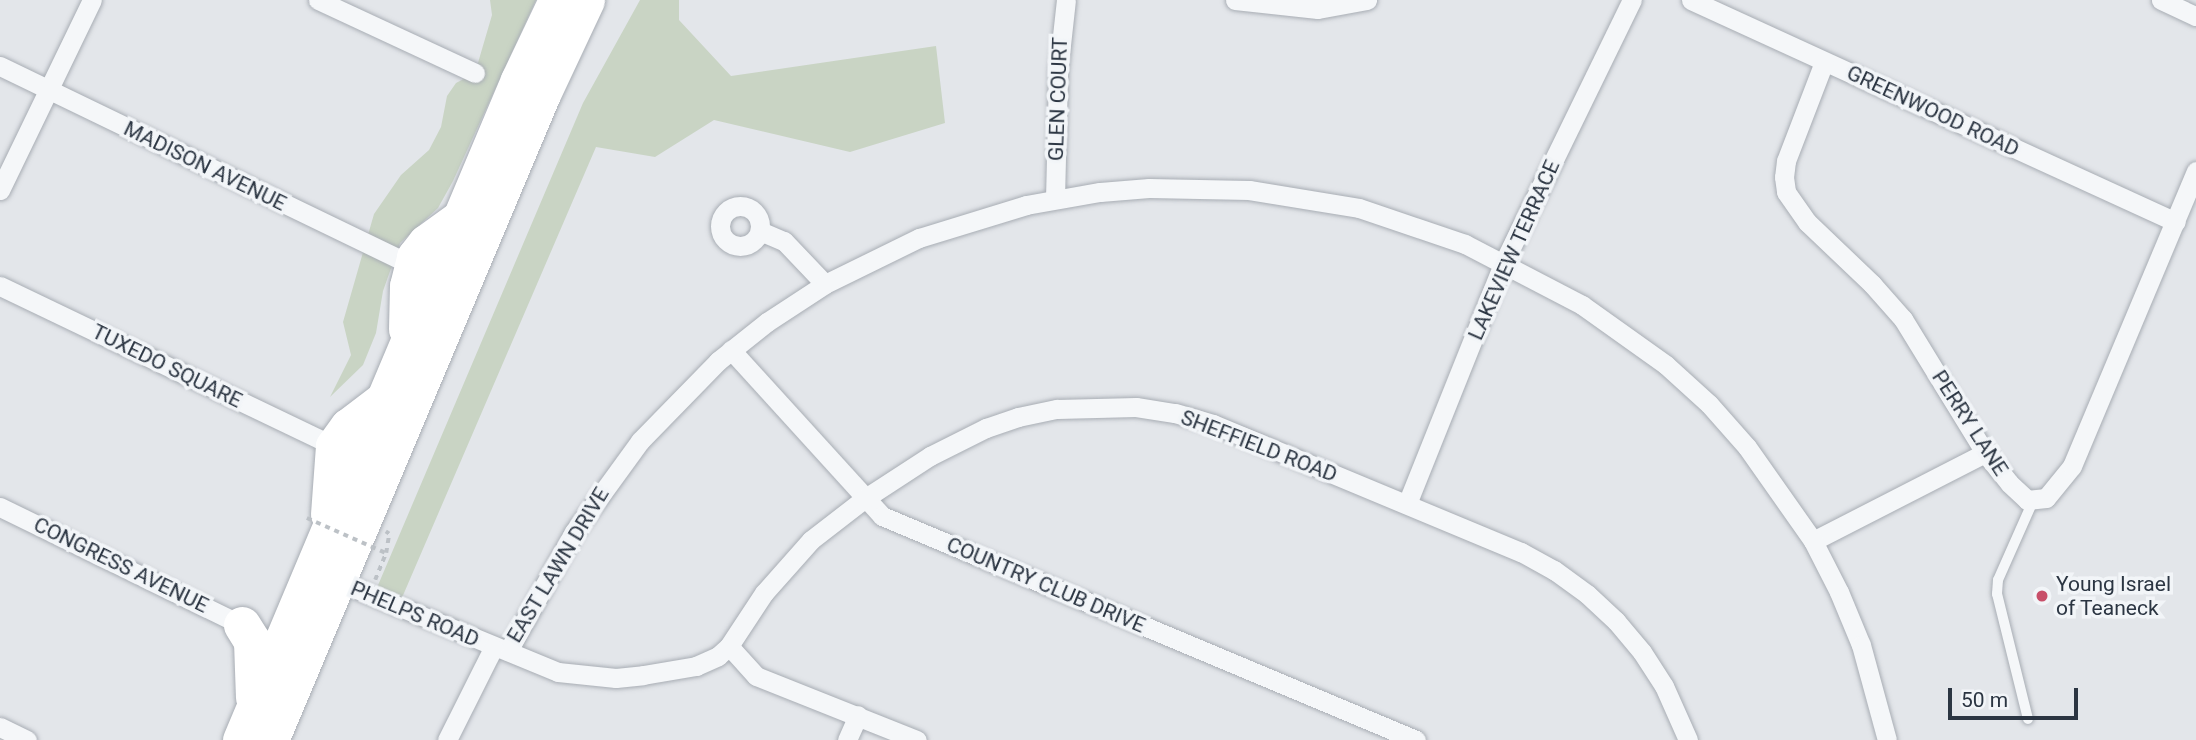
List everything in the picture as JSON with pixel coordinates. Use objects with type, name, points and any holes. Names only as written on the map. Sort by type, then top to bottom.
[{"type":"highway","points":[[318,526],[386,398],[557,0]]},
{"type":"highway","points":[[255,730],[353,588],[550,74],[586,0]]},
{"type":"highway","points":[[407,348],[411,265],[426,243],[462,217]]},
{"type":"highway","points":[[255,730],[318,526],[334,446],[348,428],[386,398]]},
{"type":"highway","points":[[242,625],[252,641],[255,730]]},
{"type":"street","points":[[0,190],[92,0]]},
{"type":"street","points":[[318,0],[475,73]]},
{"type":"street","name":"GLEN COURT","points":[[1055,199],[1058,72],[1066,0]]},
{"type":"street","points":[[1235,0],[1318,9],[1367,0]]},
{"type":"street","name":"LAKEVIEW TERRACE","points":[[1407,504],[1504,262],[1632,0]]},
{"type":"street","name":"GREENWOOD ROAD","points":[[1691,0],[2176,222]]},
{"type":"street","points":[[2161,0],[2196,16]]},
{"type":"street","name":"PERRY LANE","points":[[1824,62],[1786,160],[1783,177],[1786,192],[1807,222],[1872,284],[1903,319],[1985,453],[2009,484],[2026,500],[2033,500]]},
{"type":"street","name":"MADISON AVENUE","points":[[0,66],[411,265]]},
{"type":"street","points":[[2033,500],[2046,498],[2072,466],[2196,171]]},
{"type":"street","name":"EAST LAWN DRIVE","points":[[447,740],[500,649],[609,480],[673,404],[732,350],[825,284],[919,238],[966,221],[1055,199],[1100,192],[1174,187],[1286,194],[1359,208],[1407,222],[1504,262],[1583,305],[1666,365],[1747,447],[1813,541],[1839,592],[1861,645],[1887,740]]},
{"type":"street","points":[[760,230],[784,241],[825,284]]},
{"type":"street","name":"TUXEDO SQUARE","points":[[0,286],[334,446]]},
{"type":"street","name":"COUNTRY CLUB DRIVE","points":[[732,350],[882,516],[1416,740]]},
{"type":"street","name":"SHEFFIELD ROAD","points":[[729,646],[764,593],[811,540],[864,499],[930,456],[986,428],[1057,409],[1097,406],[1162,411],[1213,424],[1521,552],[1587,594],[1642,652],[1664,686],[1688,740]]},
{"type":"street","points":[[1813,541],[1985,453]]},
{"type":"street","name":"CONGRESS AVENUE","points":[[0,507],[242,625]]},
{"type":"street","name":"PHELPS ROAD","points":[[353,588],[558,672],[616,678],[696,666],[718,656],[729,646]]},
{"type":"street","points":[[729,646],[756,676],[917,740]]},
{"type":"street","points":[[847,740],[858,715]]},
{"type":"street","points":[[0,727],[27,740]]},
{"type":"lane","points":[[2028,719],[1997,594],[1998,580],[2033,500]]},
{"type":"path","points":[[318,526],[386,553]]},
{"type":"path","points":[[353,588],[386,553],[389,534],[384,531]]},
{"type":"green space","points":[[490,0],[536,0],[438,208],[400,243],[383,291],[376,333],[363,365],[330,397],[351,355],[343,322],[374,214],[401,175],[429,150],[441,127],[447,96],[456,83],[475,73],[492,15]]},
{"type":"green space","points":[[640,0],[679,0],[679,20],[731,76],[936,46],[945,123],[850,152],[714,120],[655,157],[596,147],[398,607],[373,597],[583,103]]},
{"type":"place","name":"Young Israel of Teaneck","points":[[2042,596]]}]
